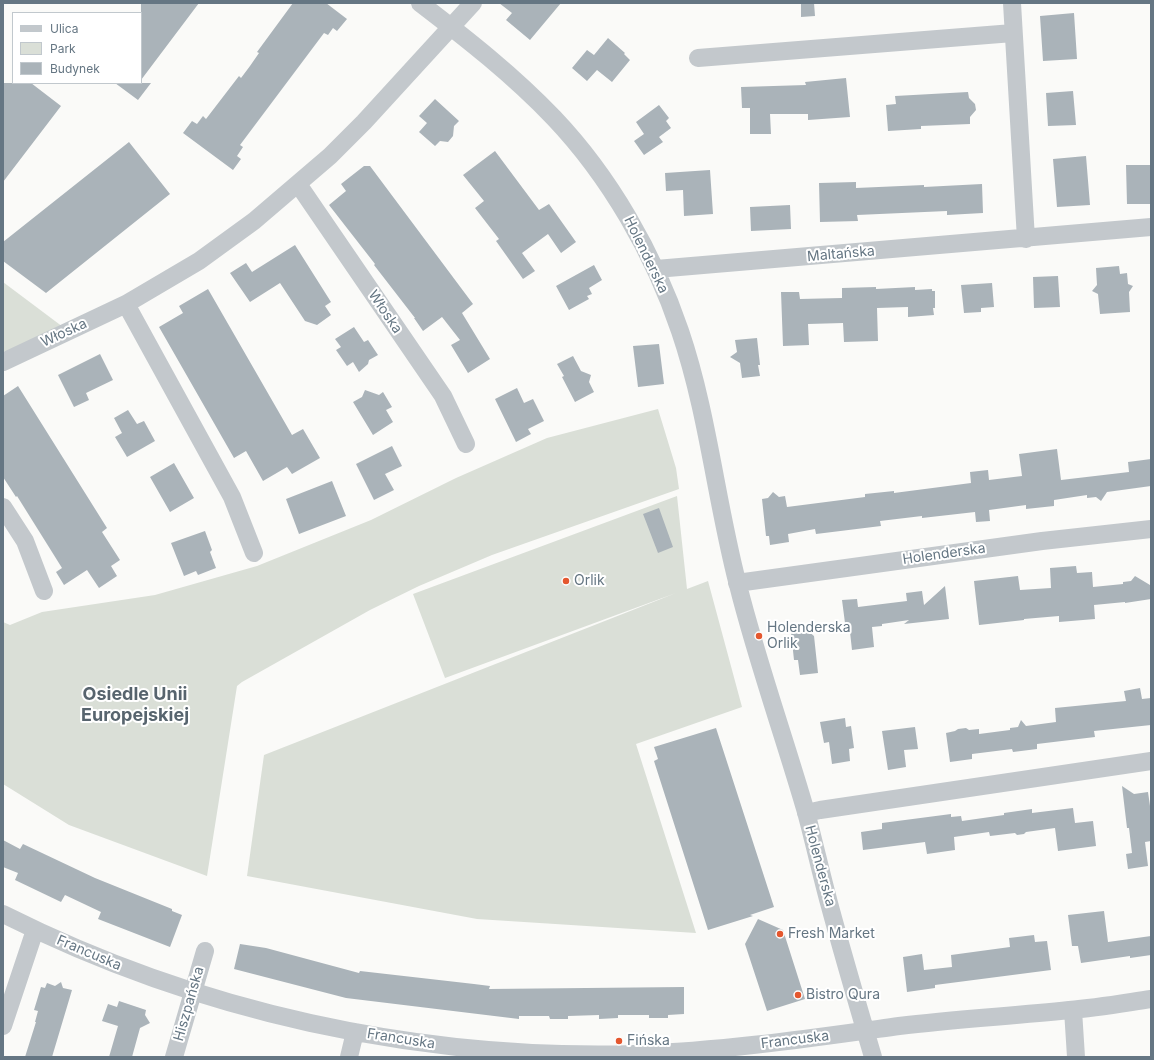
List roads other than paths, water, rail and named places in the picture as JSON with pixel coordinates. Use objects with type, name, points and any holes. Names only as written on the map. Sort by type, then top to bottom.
[{"type":"street","name":"Holenderska","points":[[420,3],[471,42],[524,88],[556,121],[615,196],[656,269],[680,331],[695,385],[737,583],[806,813],[854,994],[873,1057]]},
{"type":"street","name":"Włoska","points":[[3,362],[126,304],[199,261],[254,221],[330,156],[364,122],[473,3]]},
{"type":"street","points":[[1012,3],[1026,239]]},
{"type":"street","points":[[698,58],[1013,32]]},
{"type":"street","name":"Włoska","points":[[298,184],[443,396],[466,444]]},
{"type":"street","name":"Maltańska","points":[[656,269],[1151,228]]},
{"type":"street","points":[[126,304],[232,497],[254,553]]},
{"type":"street","points":[[3,507],[25,541],[44,591]]},
{"type":"street","name":"Holenderska","points":[[737,583],[1042,540],[1151,529]]},
{"type":"street","name":"Holenderska","points":[[806,813],[1151,761]]},
{"type":"street","name":"Francuska","points":[[3,914],[35,930],[126,968],[193,991],[275,1015],[355,1032],[441,1045],[520,1054],[688,1054],[865,1032],[901,1026],[1073,1010],[1151,999]]},
{"type":"street","points":[[3,1026],[35,930]]},
{"type":"street","name":"Hiszpańska","points":[[174,1057],[205,951]]},
{"type":"street","points":[[1073,1010],[1076,1057]]},
{"type":"street","points":[[349,1057],[355,1032]]},
{"type":"place","name":"Orlik","points":[[566,581]]},
{"type":"place","name":"Holenderska Orlik","points":[[759,636]]},
{"type":"place","name":"Fresh Market","points":[[780,934]]},
{"type":"place","name":"Bistro Qura","points":[[798,995]]},
{"type":"place","name":"Fińska","points":[[619,1041]]},
{"type":"district","name":"Osiedle Unii Europejskiej","points":[[135,705]]}]
